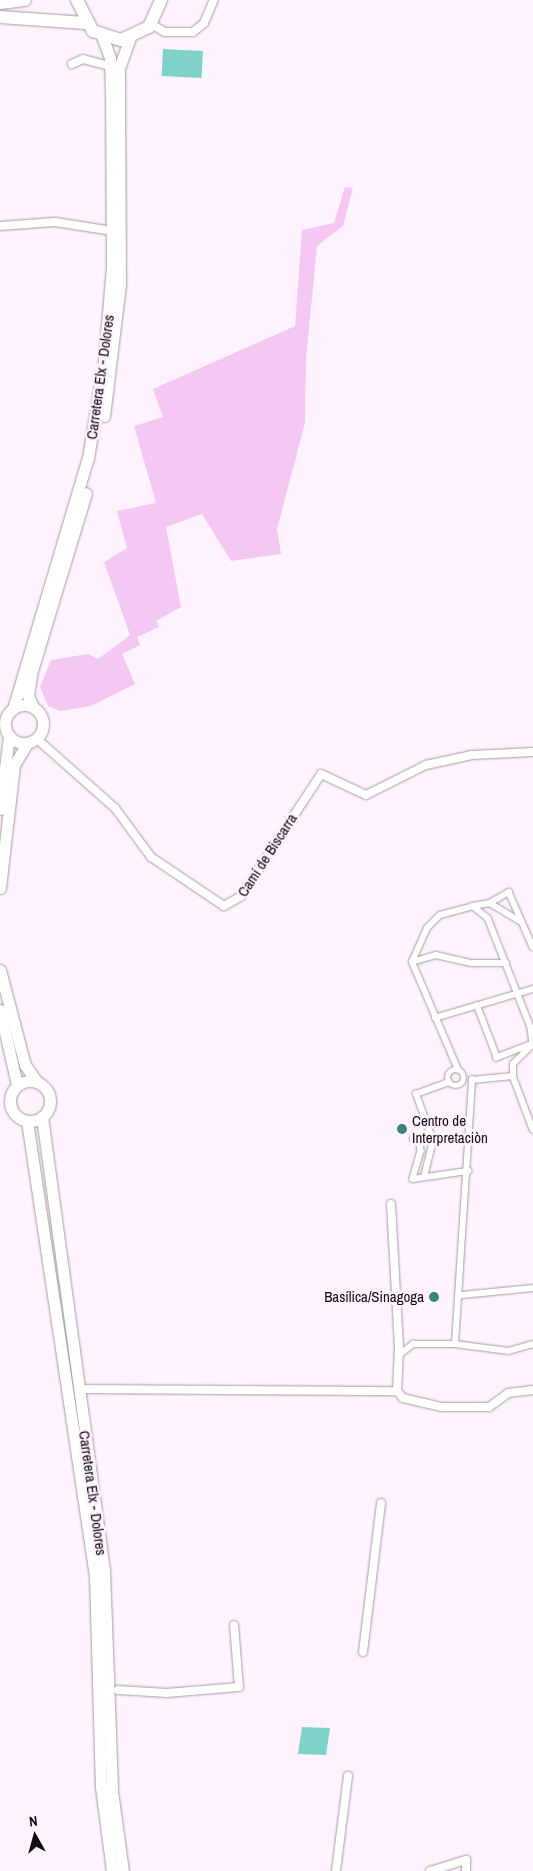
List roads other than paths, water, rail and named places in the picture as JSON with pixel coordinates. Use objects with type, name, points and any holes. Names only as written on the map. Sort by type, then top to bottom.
[{"type":"highway","points":[[0,3],[25,0]]},
{"type":"highway","points":[[77,0],[85,23]]},
{"type":"highway","points":[[0,17],[29,16],[85,23],[102,36],[130,38],[151,24],[160,4],[171,0]]},
{"type":"main road","name":"Carretera Elx - Dolores","points":[[13,709],[80,488],[98,406],[112,267],[110,66],[102,36]]},
{"type":"main road","name":"Carretera Elx - Dolores","points":[[32,707],[31,674],[94,466],[109,388],[120,283],[119,68],[130,38]]},
{"type":"main road","points":[[0,809],[9,736],[5,724],[13,709],[32,707],[43,720],[32,741],[14,765],[0,888]]},
{"type":"main road","points":[[9,736],[32,741]]},
{"type":"main road","points":[[0,970],[25,1065],[50,1097],[42,1117],[27,1121],[10,1106],[17,1085],[0,1010]]},
{"type":"main road","points":[[17,1085],[37,1082]]},
{"type":"main road","name":"Carretera Elx - Dolores","points":[[42,1117],[104,1569],[112,1799],[123,1871]]},
{"type":"main road","name":"Carretera Elx - Dolores","points":[[27,1121],[95,1574],[101,1788],[112,1871]]},
{"type":"street","points":[[151,24],[165,32],[193,32],[204,22],[214,0]]},
{"type":"street","points":[[72,64],[83,59],[110,66]]},
{"type":"street","points":[[0,226],[55,222],[106,230]]},
{"type":"street","name":"Camí de Biscarra","points":[[32,741],[115,808],[151,856],[224,906],[242,896],[322,774],[366,795],[426,765],[472,755],[533,752]]},
{"type":"street","points":[[464,1081],[412,962],[427,928],[440,915],[490,903],[509,892],[533,946]]},
{"type":"street","points":[[490,903],[504,908],[523,924]]},
{"type":"street","points":[[473,906],[488,918],[518,995],[533,1044]]},
{"type":"street","points":[[412,962],[436,955],[472,963],[506,963]]},
{"type":"street","points":[[435,1018],[533,989]]},
{"type":"street","points":[[477,1006],[497,1058],[533,1044]]},
{"type":"street","points":[[533,1044],[513,1064],[513,1076],[533,1129]]},
{"type":"street","points":[[449,1082],[451,1072],[458,1070]]},
{"type":"street","points":[[424,1177],[433,1142],[416,1094],[449,1082],[458,1086],[464,1081],[513,1076]]},
{"type":"street","points":[[455,1344],[462,1295],[472,1080]]},
{"type":"street","points":[[413,1139],[419,1138],[421,1151],[413,1178],[468,1171]]},
{"type":"street","points":[[391,1204],[399,1351],[397,1391],[403,1398],[441,1407],[489,1407],[508,1393],[533,1390]]},
{"type":"street","points":[[462,1295],[533,1288]]},
{"type":"street","points":[[399,1351],[413,1344],[455,1344],[508,1351],[533,1344]]},
{"type":"street","points":[[88,1388],[397,1391]]},
{"type":"street","points":[[363,1652],[381,1503]]},
{"type":"street","points":[[118,1690],[167,1693],[239,1687],[234,1625]]},
{"type":"street","points":[[336,1871],[348,1776]]},
{"type":"street","points":[[430,1871],[466,1860],[466,1871]]},
{"type":"place","name":"Centro de Interpretaciòn","points":[[402,1129]]},
{"type":"place","name":"Basílica/Sinagoga","points":[[434,1297]]}]
